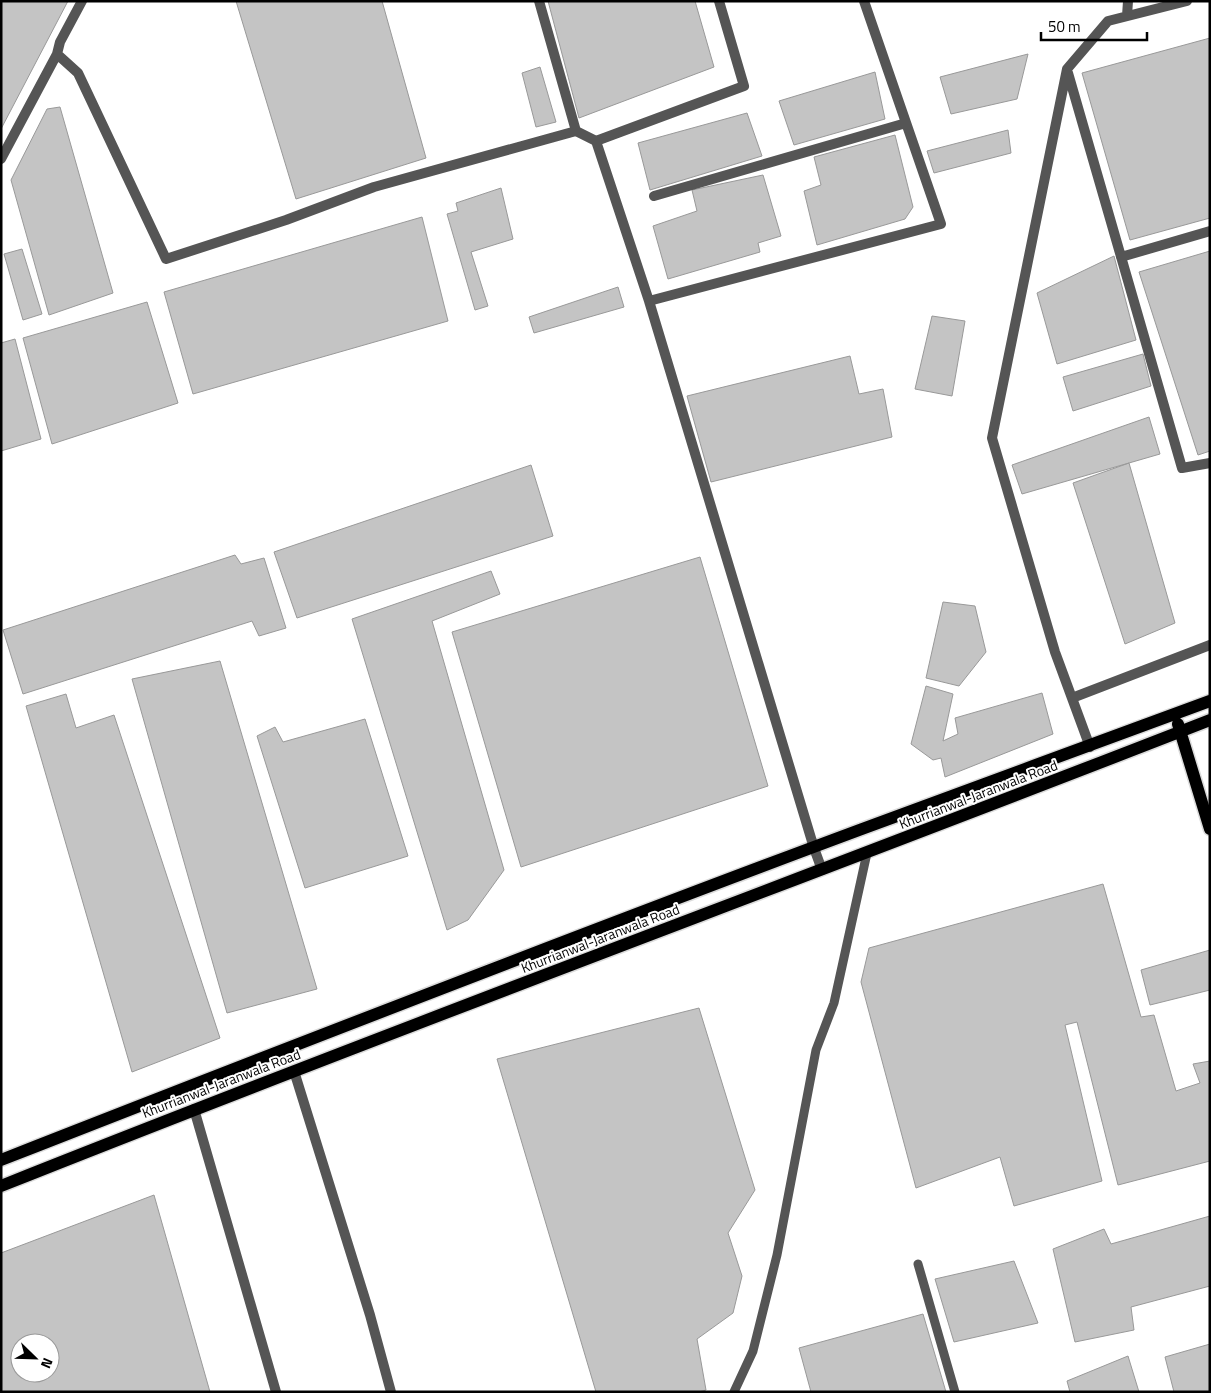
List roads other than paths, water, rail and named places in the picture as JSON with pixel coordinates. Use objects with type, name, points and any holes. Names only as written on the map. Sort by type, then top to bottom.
[{"type":"main road","name":"Khurrianwal-Jaranwala Road","points":[[1,1160],[230,1069],[860,830],[1090,747],[1210,701]]},
{"type":"main road","points":[[1175,714],[1210,829]]},
{"type":"main road","name":"Khurrianwal-Jaranwala Road","points":[[1,1186],[294,1070],[867,853],[1210,720]]},
{"type":"street","points":[[1,159],[57,54],[60,42],[82,1]]},
{"type":"street","points":[[539,1],[576,131]]},
{"type":"street","points":[[596,141],[744,86],[719,1]]},
{"type":"street","points":[[648,301],[940,224],[864,1]]},
{"type":"street","points":[[1127,16],[1128,1]]},
{"type":"street","points":[[1090,747],[1055,652],[992,438],[1067,69],[1108,21],[1187,1]]},
{"type":"street","points":[[57,54],[78,74],[166,258],[286,220],[374,187],[576,131],[596,141],[648,301],[822,870]]},
{"type":"street","points":[[1067,69],[1182,468],[1210,463]]},
{"type":"street","points":[[654,196],[906,123]]},
{"type":"street","points":[[1121,257],[1210,231]]},
{"type":"street","points":[[1072,698],[1210,645]]},
{"type":"street","points":[[294,1070],[370,1316],[391,1392]]},
{"type":"street","points":[[194,1109],[276,1392]]},
{"type":"lane","points":[[734,1392],[752,1351],[777,1256],[816,1050],[834,1003],[867,853]]},
{"type":"lane","points":[[918,1264],[955,1392]]}]
